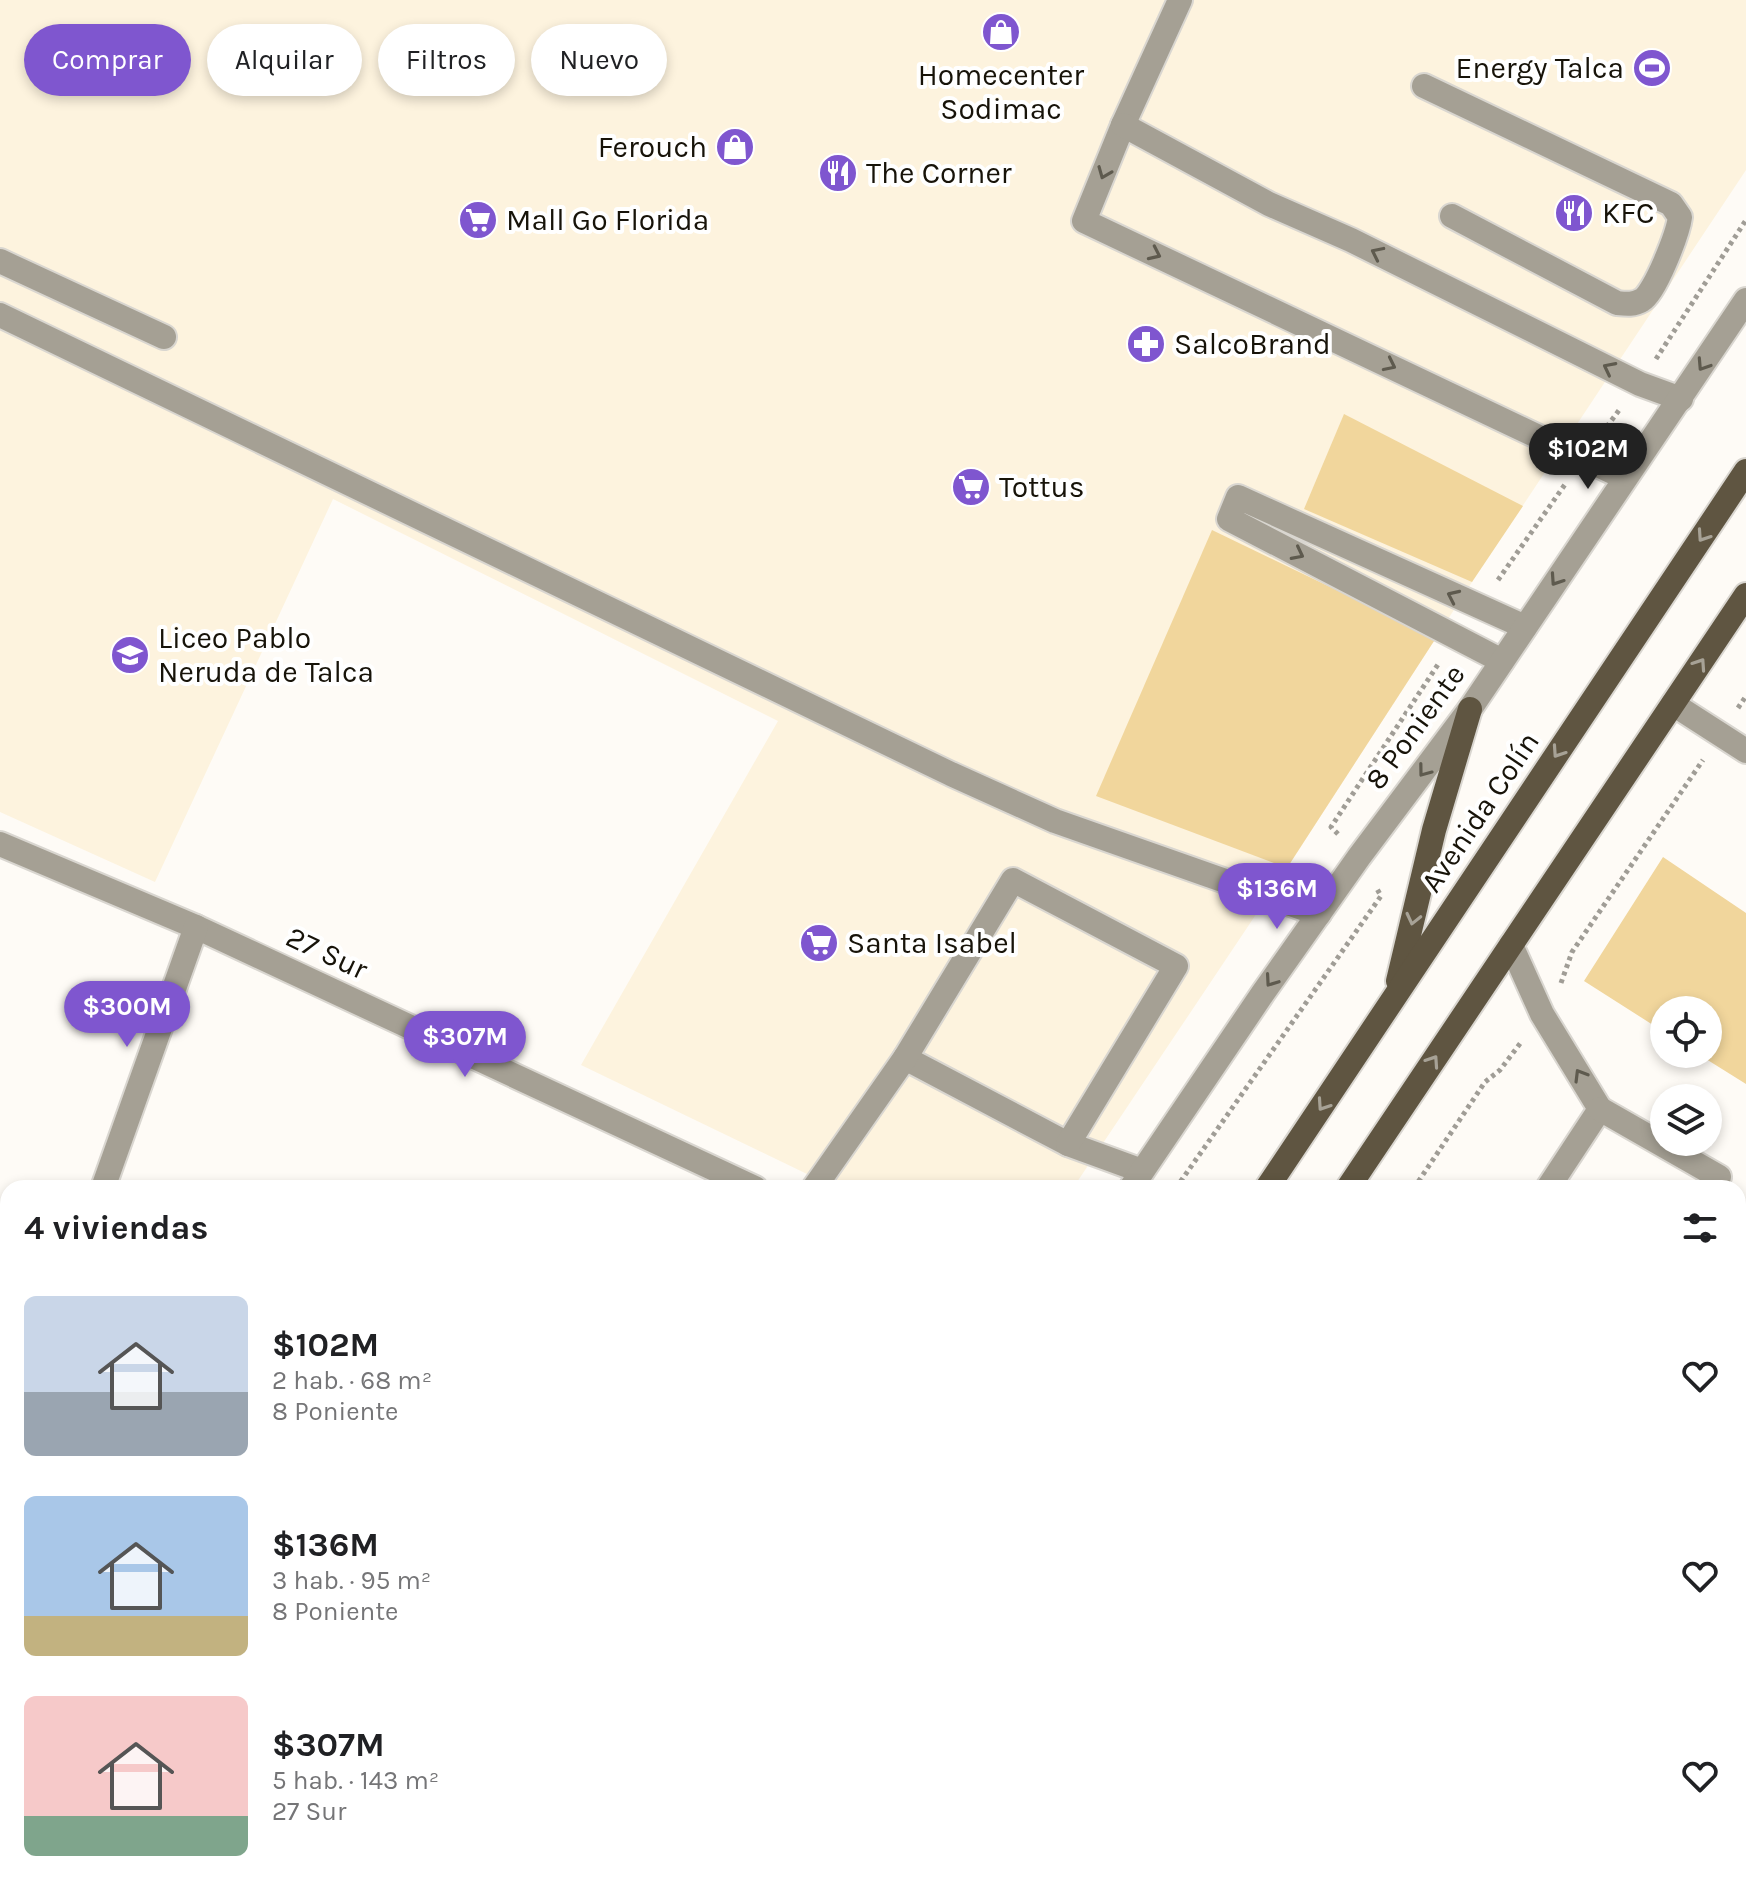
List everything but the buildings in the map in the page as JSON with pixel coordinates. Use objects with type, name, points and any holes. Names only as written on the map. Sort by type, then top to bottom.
[{"type":"main road","name":"Avenida Colín","points":[[1272,1180],[1746,471]]},
{"type":"main road","points":[[1353,1180],[1746,595]]},
{"type":"main road","points":[[1394,998],[1434,830],[1470,709]]},
{"type":"street","points":[[1180,0],[1123,125],[1084,221],[1625,478]]},
{"type":"street","points":[[1424,86],[1671,204],[1680,217],[1678,235],[1646,298],[1633,305],[1617,303],[1452,216]]},
{"type":"street","points":[[1123,125],[1269,204],[1351,240],[1640,384],[1681,399]]},
{"type":"street","points":[[0,261],[164,337]]},
{"type":"street","name":"8 Poniente","points":[[1137,1180],[1319,914],[1470,709],[1746,300]]},
{"type":"street","points":[[0,315],[951,774],[1055,821],[1319,914]]},
{"type":"street","points":[[1502,661],[1233,508],[1525,627]]},
{"type":"street","points":[[1673,704],[1746,751]]},
{"type":"street","name":"27 Sur","points":[[0,844],[196,927],[738,1180]]},
{"type":"street","points":[[820,1180],[905,1058],[1013,880],[1176,966],[1068,1144]]},
{"type":"street","points":[[106,1180],[196,927]]},
{"type":"street","points":[[1511,945],[1542,1014],[1600,1109],[1719,1177],[1717,1180]]},
{"type":"street","points":[[905,1058],[1137,1180]]},
{"type":"street","points":[[1553,1180],[1600,1109]]},
{"type":"path","points":[[1419,1180],[1485,1082],[1500,1070],[1542,1014],[1563,980],[1572,952],[1746,696]]},
{"type":"shaded area","points":[[0,0],[1746,0],[1746,170],[1078,1180],[819,1180],[581,1065],[778,721],[333,499],[155,882],[0,812]]},
{"type":"shaded area","points":[[1344,414],[1523,506],[1472,582],[1304,509]]},
{"type":"shaded area","points":[[1212,530],[1436,638],[1287,868],[1096,796]]},
{"type":"shaded area","points":[[1663,857],[1746,913],[1746,1084],[1720,1068],[1722,996],[1650,996],[1650,1023],[1584,981]]},
{"type":"place","name":"Homecenter Sodimac","points":[[1001,32]]},
{"type":"place","name":"Energy Talca","points":[[1652,68]]},
{"type":"place","name":"Ferouch","points":[[735,147]]},
{"type":"place","name":"The Corner","points":[[838,173]]},
{"type":"place","name":"KFC","points":[[1574,213]]},
{"type":"place","name":"Mall Go Florida","points":[[478,220]]},
{"type":"place","name":"SalcoBrand","points":[[1146,344]]},
{"type":"place","name":"Tottus","points":[[971,487]]},
{"type":"place","name":"Liceo Pablo Neruda de Talca","points":[[130,655]]},
{"type":"place","name":"Santa Isabel","points":[[819,943]]}]
